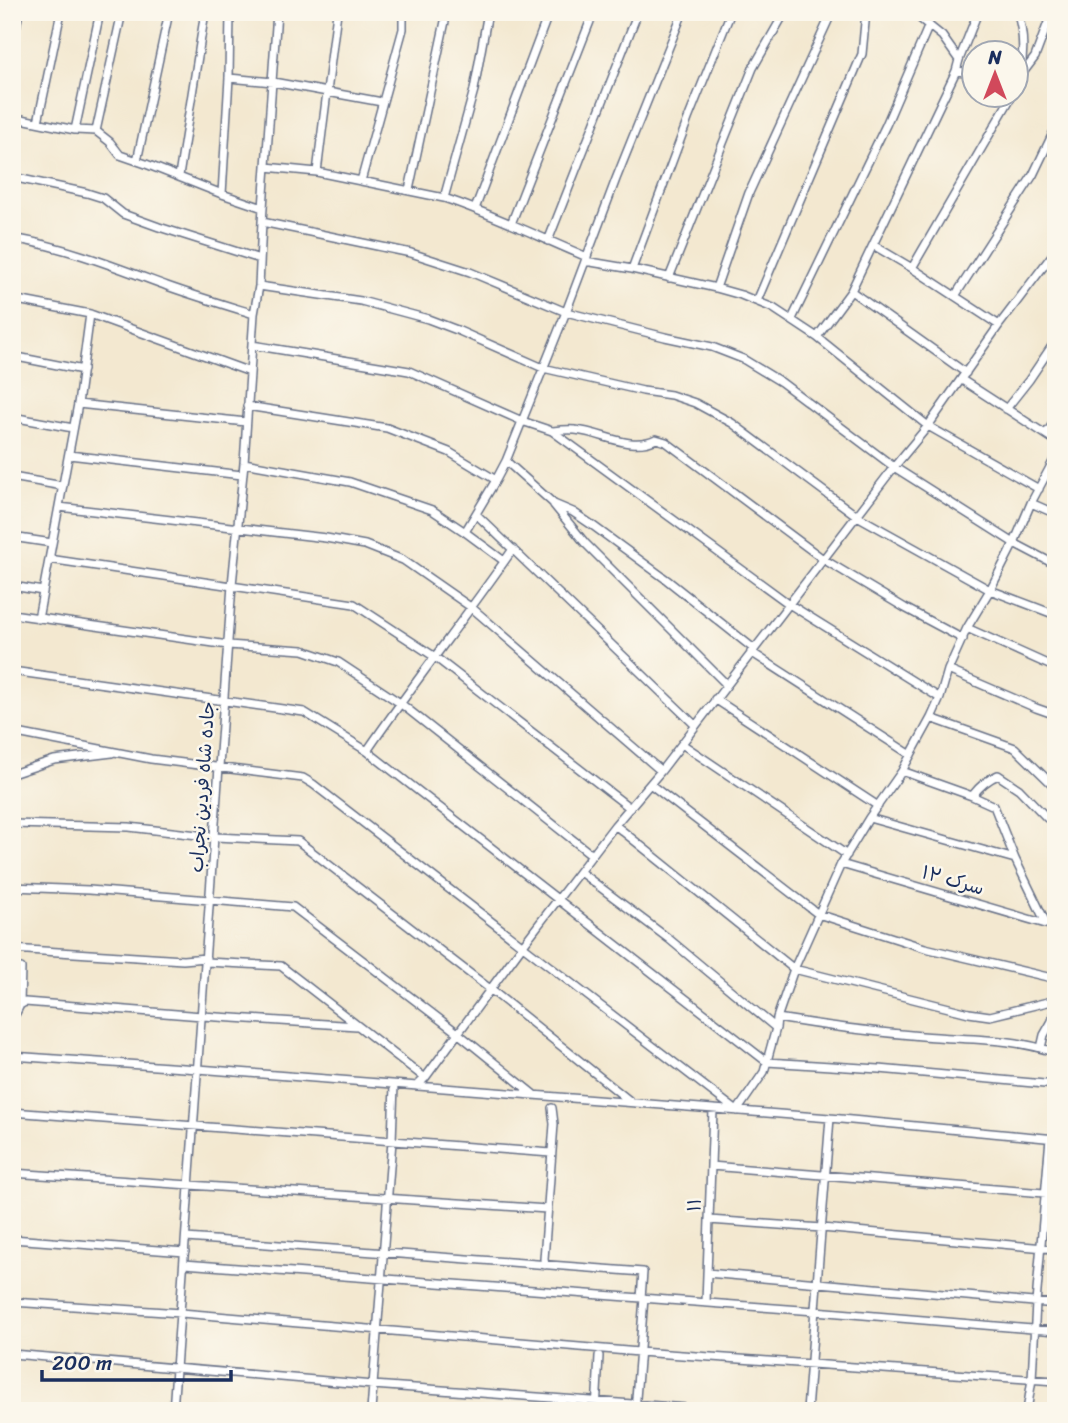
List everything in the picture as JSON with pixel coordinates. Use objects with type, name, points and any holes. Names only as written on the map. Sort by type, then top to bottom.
[{"type":"street","points":[[12,47],[19,12]]},
{"type":"street","points":[[38,122],[61,12]]},
{"type":"street","points":[[75,130],[100,12]]},
{"type":"street","points":[[96,131],[122,12]]},
{"type":"street","points":[[137,161],[169,12]]},
{"type":"street","points":[[178,176],[205,12]]},
{"type":"street","points":[[222,194],[230,12]]},
{"type":"street","name":"جاده شاه فردین نجراب","points":[[173,1411],[232,586],[254,314],[259,286],[277,12]]},
{"type":"street","points":[[317,172],[337,12]]},
{"type":"street","points":[[360,181],[403,29],[403,12]]},
{"type":"street","points":[[409,190],[447,12]]},
{"type":"street","points":[[444,198],[474,90],[488,12]]},
{"type":"street","points":[[475,209],[549,12]]},
{"type":"street","points":[[548,241],[638,12]]},
{"type":"street","points":[[464,532],[506,461],[683,12]]},
{"type":"street","points":[[632,269],[731,12]]},
{"type":"street","points":[[669,278],[753,68],[788,12]]},
{"type":"street","points":[[716,288],[749,193],[832,12]]},
{"type":"street","points":[[757,301],[862,54],[866,12]]},
{"type":"street","points":[[912,12],[926,19],[959,60]]},
{"type":"street","points":[[817,337],[851,291],[956,71],[978,12]]},
{"type":"street","points":[[1017,12],[1022,38]]},
{"type":"street","points":[[1030,63],[1035,57],[1052,12]]},
{"type":"street","points":[[511,224],[591,19]]},
{"type":"street","points":[[792,319],[886,125],[926,19]]},
{"type":"street","points":[[956,71],[960,71]]},
{"type":"street","points":[[229,78],[273,82],[382,102]]},
{"type":"street","points":[[912,268],[1005,108]]},
{"type":"street","points":[[12,117],[75,130],[96,131],[110,142],[120,155],[263,208]]},
{"type":"street","points":[[955,296],[1033,175],[1056,127]]},
{"type":"street","points":[[266,167],[317,172],[444,198],[511,224],[586,259],[716,288],[757,301],[792,319],[817,337],[928,426],[1039,489]]},
{"type":"street","points":[[12,177],[103,198],[123,214],[260,259]]},
{"type":"street","points":[[262,222],[411,253],[470,272],[566,313],[712,347],[743,359],[781,383],[894,467],[1014,543],[1056,565]]},
{"type":"street","points":[[12,238],[83,256],[254,314]]},
{"type":"street","points":[[873,246],[912,268],[999,326]]},
{"type":"street","points":[[416,1086],[425,1079],[615,825],[662,771],[752,650],[928,426],[1056,250]]},
{"type":"street","points":[[259,286],[360,301],[428,319],[543,368],[671,395],[695,403],[732,423],[857,516],[990,590],[1056,615]]},
{"type":"street","points":[[851,291],[1006,409],[1056,441]]},
{"type":"street","points":[[12,299],[90,314],[250,372]]},
{"type":"street","points":[[37,619],[78,404],[90,314]]},
{"type":"street","points":[[1006,409],[1056,340]]},
{"type":"street","points":[[252,345],[409,372],[522,421],[552,431],[789,604],[940,698]]},
{"type":"street","points":[[12,356],[83,370]]},
{"type":"street","points":[[78,404],[246,422]]},
{"type":"street","points":[[247,406],[387,428],[449,452],[496,480]]},
{"type":"street","points":[[12,417],[73,428]]},
{"type":"street","points":[[1046,434],[1056,419]]},
{"type":"street","points":[[552,431],[576,430],[637,445],[656,439],[666,442],[823,559],[963,639]]},
{"type":"street","points":[[69,455],[242,475]]},
{"type":"street","points":[[737,1111],[764,1072],[777,1018],[794,969],[841,864],[902,771],[931,718],[967,628],[990,590],[1056,456]]},
{"type":"street","points":[[506,461],[554,504],[585,543],[726,684]]},
{"type":"street","points":[[244,463],[350,482],[432,510],[504,561]]},
{"type":"street","points":[[12,477],[63,486]]},
{"type":"street","points":[[1031,503],[1056,514]]},
{"type":"street","points":[[554,504],[573,512],[667,580],[752,650],[911,755]]},
{"type":"street","points":[[59,507],[326,538],[365,545],[403,561],[472,608],[662,771]]},
{"type":"street","points":[[476,514],[695,725]]},
{"type":"street","points":[[12,537],[52,543]]},
{"type":"street","points":[[367,751],[513,549]]},
{"type":"street","points":[[49,559],[354,604],[435,657],[630,808]]},
{"type":"street","points":[[12,586],[43,592]]},
{"type":"street","points":[[12,614],[228,645],[303,650],[338,662],[400,702],[592,855]]},
{"type":"street","points":[[967,628],[1056,668]]},
{"type":"street","points":[[948,670],[1056,715]]},
{"type":"street","points":[[12,671],[304,712],[367,751],[766,1062],[1056,1085]]},
{"type":"street","points":[[715,699],[878,806]]},
{"type":"street","points":[[931,718],[1016,748],[1056,788]]},
{"type":"street","points":[[12,733],[151,758],[303,778],[737,1111]]},
{"type":"street","points":[[682,744],[847,855]]},
{"type":"street","points":[[12,774],[54,760],[120,752]]},
{"type":"street","points":[[902,771],[994,806],[1015,859],[1046,923]]},
{"type":"street","points":[[972,796],[978,788],[998,775],[1019,789],[1047,818],[1056,816]]},
{"type":"street","points":[[650,784],[818,914],[925,948],[1056,979]]},
{"type":"street","points":[[869,818],[1015,859]]},
{"type":"street","points":[[12,824],[129,827],[215,837],[298,841],[632,1103]]},
{"type":"street","points":[[615,825],[794,969],[990,1016],[1056,1001],[1052,1021],[1044,1035],[1041,1048]]},
{"type":"street","name":"سرک ۱۲","points":[[841,864],[1056,927]]},
{"type":"street","points":[[580,872],[669,939],[776,1028]]},
{"type":"street","points":[[12,887],[89,890],[293,907],[533,1094]]},
{"type":"street","points":[[12,949],[281,966],[425,1079]]},
{"type":"street","points":[[12,1014],[18,1011],[20,1005],[21,968]]},
{"type":"street","points":[[20,1005],[25,1002],[356,1026]]},
{"type":"street","points":[[777,1018],[924,1037],[1024,1043],[1056,1053]]},
{"type":"street","points":[[12,1056],[533,1094],[1053,1139],[1045,1194],[1032,1379],[1027,1411]]},
{"type":"street","points":[[371,1411],[394,1085]]},
{"type":"street","points":[[545,1265],[554,1124],[552,1108]]},
{"type":"street","name":"۱۱","points":[[706,1303],[713,1110]]},
{"type":"street","points":[[12,1112],[551,1153]]},
{"type":"street","points":[[807,1411],[830,1118]]},
{"type":"street","points":[[711,1166],[1056,1194]]},
{"type":"street","points":[[12,1173],[547,1209]]},
{"type":"street","points":[[709,1220],[1056,1250]]},
{"type":"street","points":[[186,1238],[643,1272],[635,1407]]},
{"type":"street","points":[[12,1239],[185,1252]]},
{"type":"street","points":[[184,1264],[1056,1331]]},
{"type":"street","points":[[707,1273],[1056,1304]]},
{"type":"street","points":[[12,1302],[181,1312],[639,1352],[1056,1381]]},
{"type":"street","points":[[12,1354],[373,1385],[597,1400],[635,1407],[728,1411]]},
{"type":"street","points":[[596,1411],[599,1356]]}]
